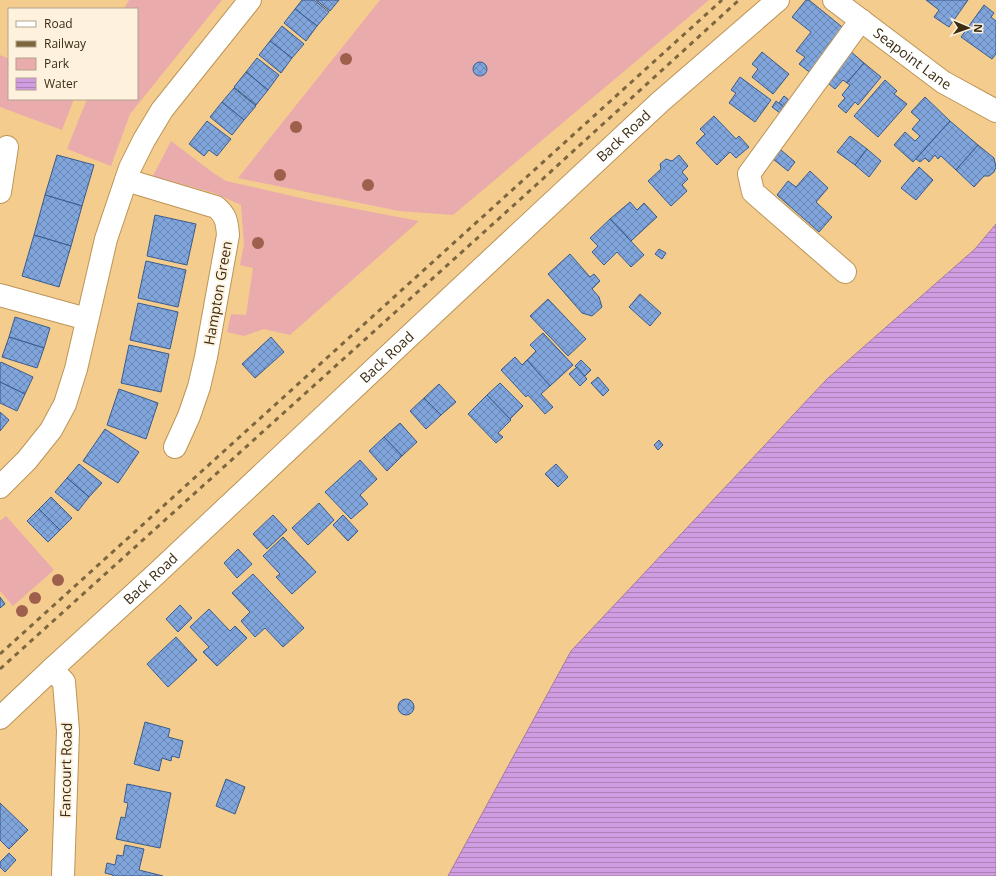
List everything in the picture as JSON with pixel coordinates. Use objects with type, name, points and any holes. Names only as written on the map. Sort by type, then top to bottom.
[{"type":"street","points":[[0,487],[37,448],[51,430],[65,404],[76,369],[106,238],[130,168],[144,140],[162,110],[250,0]]},
{"type":"street","name":"Back Road","points":[[0,718],[660,102],[778,0]]},
{"type":"street","name":"Seapoint Lane","points":[[834,0],[943,82],[996,111]]},
{"type":"street","points":[[844,272],[753,192],[749,174],[861,20]]},
{"type":"street","points":[[0,192],[7,147]]},
{"type":"street","name":"Hampton Green","points":[[126,180],[216,207],[223,213],[227,224],[228,235],[206,357],[199,387],[189,416],[175,447]]},
{"type":"street","points":[[0,295],[87,319]]},
{"type":"street","name":"Fancourt Road","points":[[52,669],[64,682],[68,731],[63,876]]},
{"type":"green space","points":[[129,0],[222,0],[130,114],[111,166],[67,149],[87,100],[138,100],[138,8],[125,8]]},
{"type":"green space","points":[[380,0],[709,0],[453,215],[399,211],[238,178]]},
{"type":"green space","points":[[0,55],[8,59],[8,100],[74,100],[62,130],[0,107]]},
{"type":"green space","points":[[171,141],[226,181],[314,201],[419,221],[290,335],[264,329],[244,336],[227,332],[231,314],[246,315],[253,268],[240,265],[244,244],[241,205],[214,193],[153,176]]},
{"type":"green space","points":[[6,516],[54,570],[13,606],[0,591],[0,521]]},
{"type":"water","points":[[996,224],[996,876],[448,876],[571,651],[827,379],[975,249]]},
{"type":"building","points":[[302,0],[314,0],[329,12],[317,26],[295,9]]},
{"type":"building","points":[[316,0],[339,0],[330,11]]},
{"type":"building","points":[[806,0],[809,0],[847,31],[812,74],[799,64],[805,57],[796,51],[811,32],[792,17]]},
{"type":"building","points":[[926,0],[968,0],[949,27],[934,17],[939,10]]},
{"type":"building","points":[[984,5],[994,13],[991,17],[996,21],[996,54],[992,59],[961,37]]},
{"type":"building","points":[[295,9],[317,26],[306,41],[284,23]]},
{"type":"building","points":[[282,26],[304,44],[292,58],[270,41]]},
{"type":"building","points":[[270,41],[292,58],[281,73],[259,55]]},
{"type":"building","points":[[849,50],[864,63],[847,83],[843,80],[835,89],[824,80]]},
{"type":"building","points":[[762,52],[789,74],[773,94],[752,77],[758,69],[752,64]]},
{"type":"building","points":[[257,58],[279,75],[268,90],[246,72]]},
{"type":"building","points":[[480,62],[485,64],[487,69],[485,74],[480,76],[475,74],[473,69],[475,64]]},
{"type":"building","points":[[864,63],[881,77],[858,105],[855,102],[846,113],[838,106],[845,98],[842,95],[850,85],[847,83]]},
{"type":"building","points":[[246,72],[268,90],[256,105],[234,87]]},
{"type":"building","points":[[740,77],[771,100],[755,122],[729,103],[736,93],[731,90]]},
{"type":"building","points":[[885,80],[897,91],[894,94],[907,104],[878,137],[854,116]]},
{"type":"building","points":[[234,88],[256,106],[244,120],[222,102]]},
{"type":"building","points":[[784,96],[789,100],[784,107],[779,103]]},
{"type":"building","points":[[925,97],[950,121],[913,162],[894,145],[905,132],[915,141],[920,136],[912,129],[920,120],[911,112]]},
{"type":"building","points":[[776,101],[784,107],[780,113],[772,107]]},
{"type":"building","points":[[222,102],[244,120],[232,135],[210,117]]},
{"type":"building","points":[[714,116],[736,139],[739,136],[749,147],[736,158],[730,152],[717,165],[696,143],[705,134],[700,129]]},
{"type":"building","points":[[207,121],[231,139],[217,156],[209,150],[204,156],[189,144]]},
{"type":"building","points":[[950,121],[978,145],[956,170],[941,156],[938,159],[935,155],[929,162],[925,158],[920,162],[916,159]]},
{"type":"building","points":[[850,136],[867,149],[855,165],[837,152]]},
{"type":"building","points":[[978,145],[994,158],[996,167],[994,172],[989,176],[984,176],[974,187],[956,170]]},
{"type":"building","points":[[867,149],[881,161],[869,177],[855,165]]},
{"type":"building","points":[[781,150],[795,162],[788,171],[773,159]]},
{"type":"building","points":[[57,155],[94,165],[82,206],[45,195]]},
{"type":"building","points":[[679,155],[688,166],[682,172],[688,179],[682,185],[687,191],[671,206],[648,181],[661,169],[660,164],[666,159],[672,161]]},
{"type":"building","points":[[919,167],[933,180],[916,200],[901,188]]},
{"type":"building","points":[[810,171],[828,188],[816,202],[832,217],[819,232],[777,195],[788,181],[796,187]]},
{"type":"building","points":[[45,195],[82,206],[71,246],[34,235]]},
{"type":"building","points":[[630,202],[637,210],[644,203],[657,217],[631,241],[610,219]]},
{"type":"building","points":[[155,215],[196,224],[187,265],[147,256]]},
{"type":"building","points":[[610,219],[644,255],[631,267],[617,252],[604,265],[592,252],[598,246],[590,238]]},
{"type":"building","points":[[34,235],[71,246],[59,287],[22,276]]},
{"type":"building","points":[[659,249],[666,253],[662,259],[655,254]]},
{"type":"building","points":[[570,254],[590,277],[594,274],[600,281],[592,289],[599,297],[602,307],[592,316],[582,313],[548,274]]},
{"type":"building","points":[[146,261],[186,270],[178,307],[138,298]]},
{"type":"building","points":[[640,294],[661,313],[650,326],[629,307]]},
{"type":"building","points":[[548,299],[586,339],[568,356],[530,316]]},
{"type":"building","points":[[138,303],[178,312],[170,349],[130,340]]},
{"type":"building","points":[[15,317],[50,328],[44,348],[9,337]]},
{"type":"building","points":[[543,333],[573,365],[550,386],[527,360],[536,351],[530,345]]},
{"type":"building","points":[[9,337],[44,348],[37,368],[2,357]]},
{"type":"building","points":[[271,337],[284,352],[255,378],[242,364]]},
{"type":"building","points":[[129,345],[169,354],[161,392],[121,383]]},
{"type":"building","points":[[515,357],[522,365],[527,360],[550,386],[541,394],[553,407],[545,414],[528,395],[526,397],[501,370]]},
{"type":"building","points":[[581,360],[591,370],[585,376],[575,366]]},
{"type":"building","points":[[1,362],[33,377],[25,394],[0,382]]},
{"type":"building","points":[[577,367],[587,379],[580,386],[569,374]]},
{"type":"building","points":[[598,377],[609,390],[603,396],[591,383]]},
{"type":"building","points":[[0,382],[25,394],[17,411],[0,403]]},
{"type":"building","points":[[500,383],[523,406],[510,419],[487,395]]},
{"type":"building","points":[[439,384],[456,402],[441,415],[424,398]]},
{"type":"building","points":[[119,389],[158,403],[146,439],[107,425]]},
{"type":"building","points":[[487,395],[511,420],[498,433],[503,437],[496,443],[468,414]]},
{"type":"building","points":[[424,398],[441,415],[426,429],[410,411]]},
{"type":"building","points":[[0,412],[9,420],[0,431]]},
{"type":"building","points":[[400,423],[417,442],[402,456],[384,437]]},
{"type":"building","points":[[105,429],[139,452],[118,483],[83,461]]},
{"type":"building","points":[[384,437],[402,456],[387,471],[369,451]]},
{"type":"building","points":[[659,440],[663,445],[658,450],[654,445]]},
{"type":"building","points":[[360,460],[377,479],[360,495],[368,504],[351,519],[325,492]]},
{"type":"building","points":[[79,464],[102,483],[89,497],[67,478]]},
{"type":"building","points":[[556,464],[568,477],[558,487],[545,474]]},
{"type":"building","points":[[67,478],[89,497],[78,511],[55,492]]},
{"type":"building","points":[[51,497],[72,518],[60,530],[39,509]]},
{"type":"building","points":[[319,503],[334,520],[308,545],[292,528]]},
{"type":"building","points":[[39,509],[60,530],[48,542],[27,521]]},
{"type":"building","points":[[273,515],[287,530],[267,549],[253,534]]},
{"type":"building","points":[[343,515],[358,531],[348,541],[333,525]]},
{"type":"building","points":[[283,537],[316,572],[292,594],[276,577],[280,574],[263,556]]},
{"type":"building","points":[[238,549],[252,564],[237,578],[224,563]]},
{"type":"building","points":[[253,574],[304,628],[283,647],[265,628],[255,637],[241,621],[250,612],[232,593]]},
{"type":"building","points":[[0,597],[5,604],[0,608]]},
{"type":"building","points":[[180,605],[192,618],[178,632],[166,619]]},
{"type":"building","points":[[209,609],[230,631],[235,626],[247,638],[217,666],[203,652],[209,647],[190,627]]},
{"type":"building","points":[[176,637],[197,660],[168,687],[147,664]]},
{"type":"building","points":[[403,699],[409,699],[414,704],[412,713],[409,715],[403,715],[398,710],[398,704]]},
{"type":"building","points":[[145,722],[170,729],[168,737],[183,741],[179,758],[172,756],[171,761],[162,758],[159,771],[134,764]]},
{"type":"building","points":[[226,779],[245,787],[235,814],[216,806]]},
{"type":"building","points":[[127,784],[171,793],[160,848],[116,839],[121,817],[125,818],[128,803],[124,802]]},
{"type":"building","points":[[0,803],[28,830],[9,849],[0,840]]},
{"type":"building","points":[[125,845],[144,849],[139,870],[163,876],[113,876],[105,873],[107,863],[115,865],[117,855],[123,856]]},
{"type":"building","points":[[9,853],[16,860],[5,872],[0,867],[0,862]]},
{"type":"railway","points":[[0,654],[722,0]]},
{"type":"railway","points":[[0,669],[739,0]]}]
